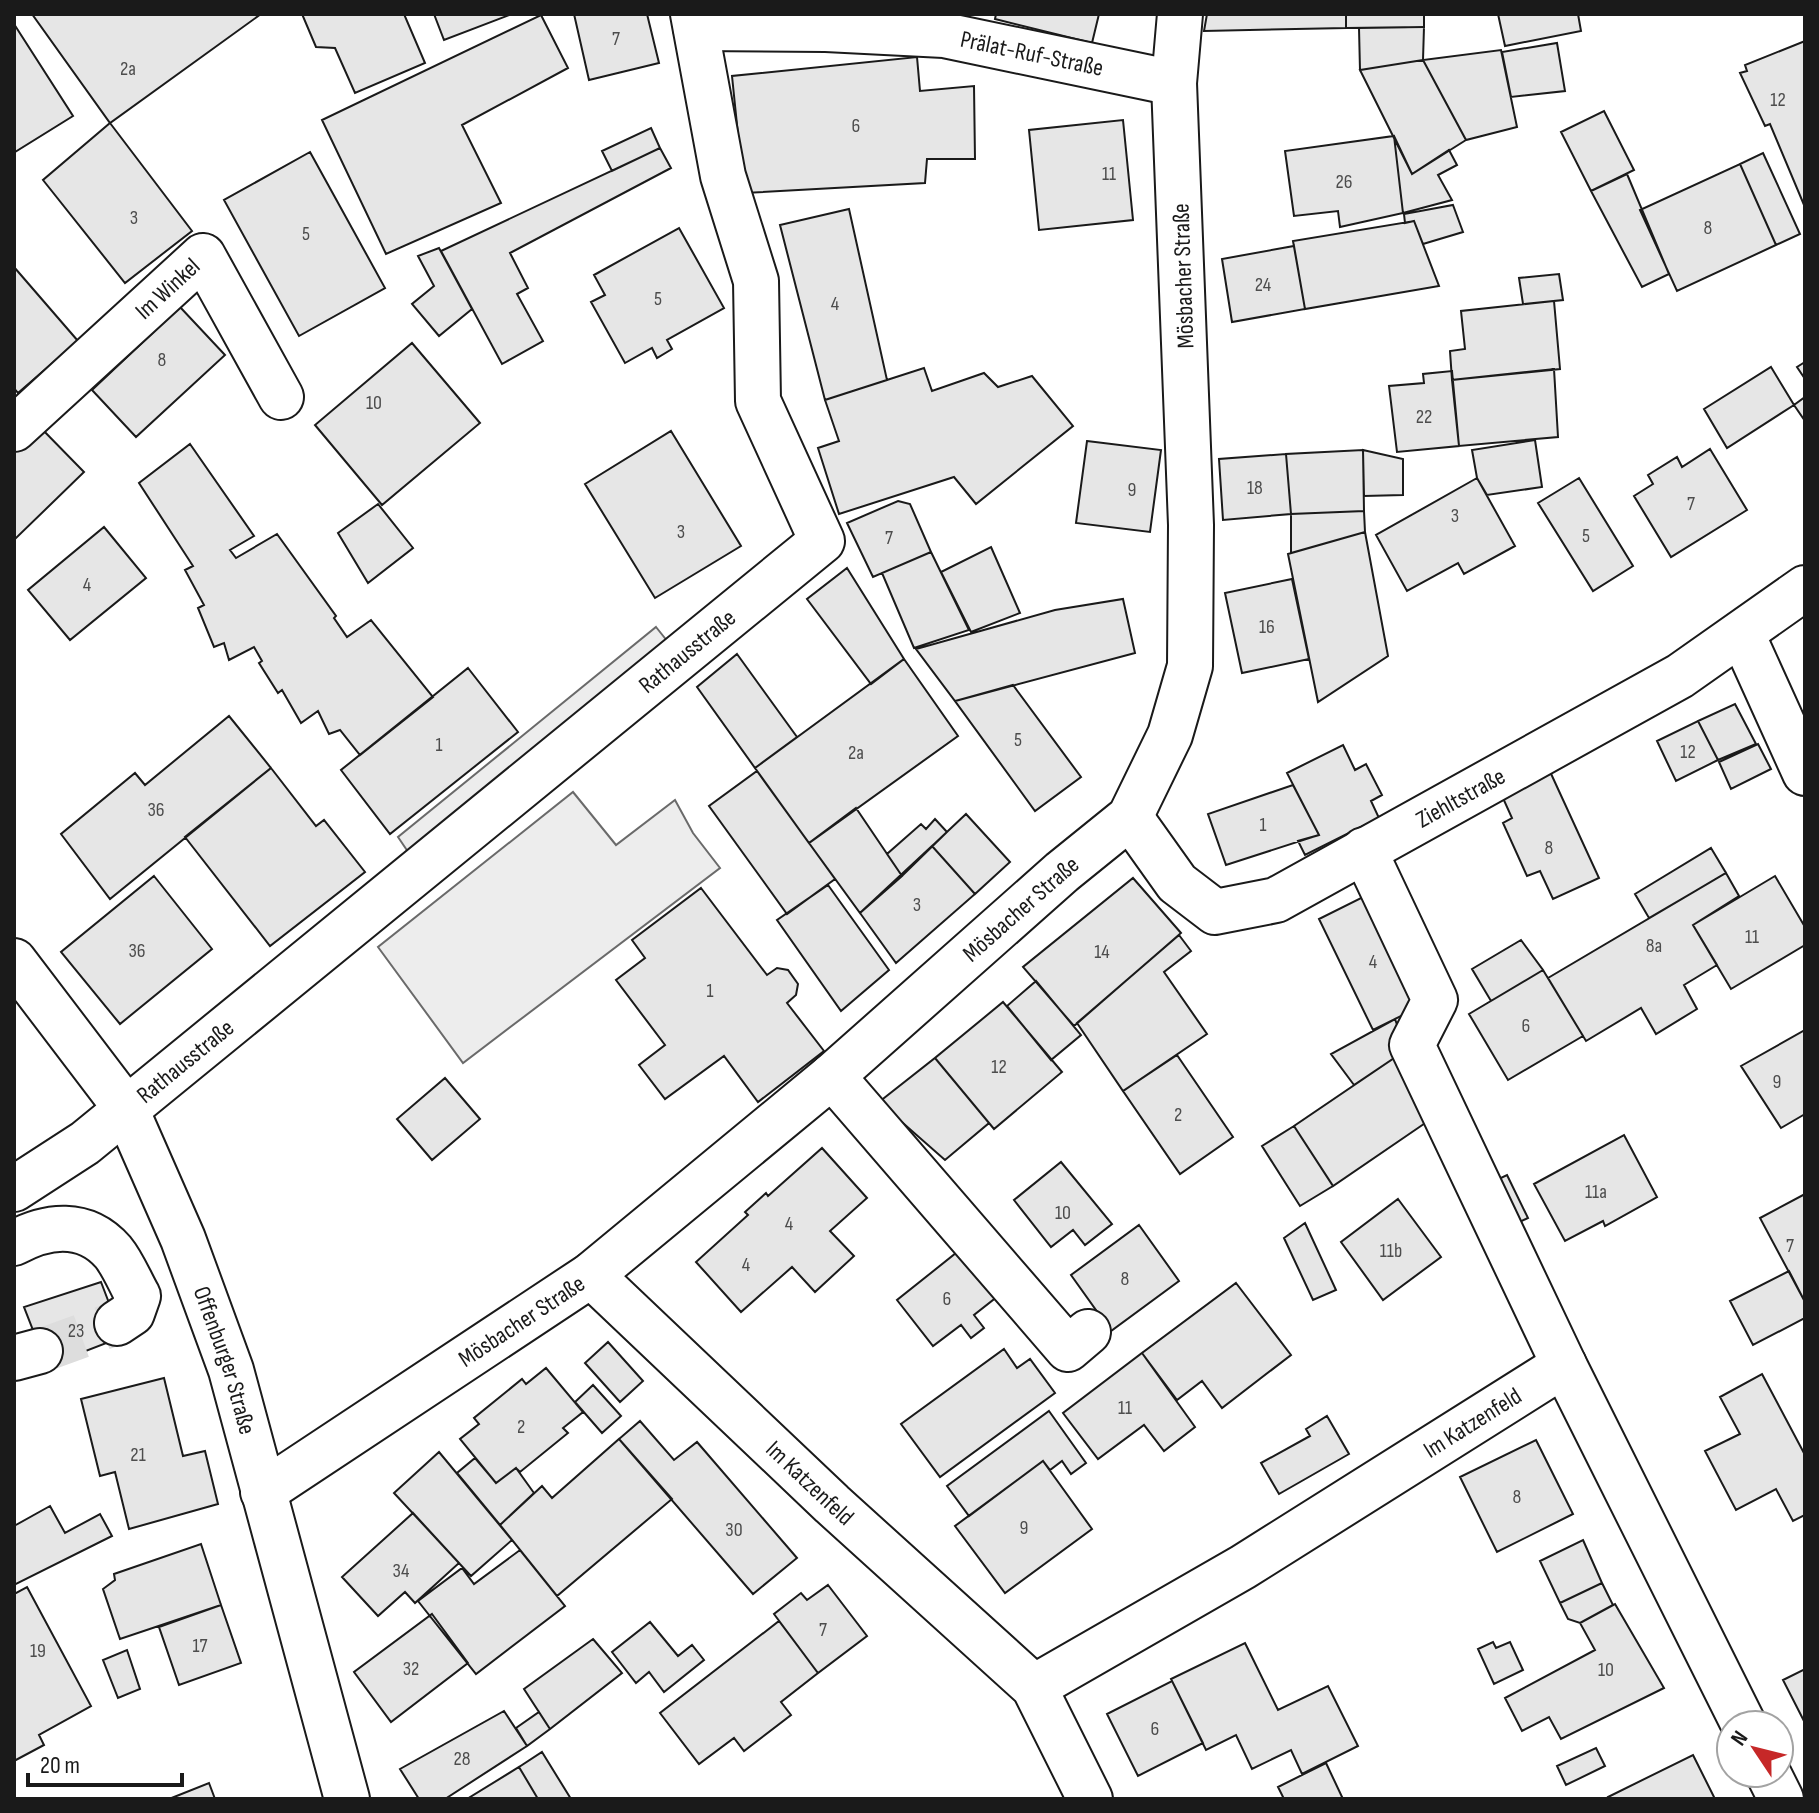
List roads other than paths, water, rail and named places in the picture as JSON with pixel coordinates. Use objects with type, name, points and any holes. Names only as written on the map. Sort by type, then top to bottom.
[{"type":"street","name":"Mösbacher Straße","points":[[263,1492],[591,1275],[832,1076],[1062,872],[1130,817],[1170,735],[1190,666],[1190,509],[1174,83],[1180,14]]},
{"type":"street","name":"Prälat-Ruf-Straße","points":[[695,21],[944,35],[1174,83]]},
{"type":"street","name":"Rathausstraße","points":[[125,1107],[822,541],[758,401],[756,281],[723,176],[695,21]]},
{"type":"street","name":"Im Winkel","points":[[14,429],[203,256],[281,397]]},
{"type":"street","name":"Ziehltstraße","points":[[1130,817],[1177,883],[1215,912],[1276,900],[1680,676],[1805,588]]},
{"type":"street","points":[[1742,634],[1805,773]]},
{"type":"street","points":[[1364,850],[1435,1000],[1412,1045],[1564,1365],[1736,1709]]},
{"type":"street","name":"Offenburger Straße","points":[[14,961],[125,1107],[183,1239],[219,1335],[347,1799]]},
{"type":"street","points":[[832,1076],[1068,1349],[1088,1332]]},
{"type":"street","points":[[14,1189],[85,1143],[125,1107]]},
{"type":"street","points":[[14,1243],[57,1226],[91,1236],[112,1251],[138,1296],[132,1313],[117,1323]]},
{"type":"street","name":"Im Katzenfeld","points":[[591,1275],[832,1504],[1034,1687],[1090,1799]]},
{"type":"street","name":"Im Katzenfeld","points":[[1034,1687],[1243,1567],[1564,1365]]},
{"type":"tunnel","points":[[40,1351],[117,1323]]}]
